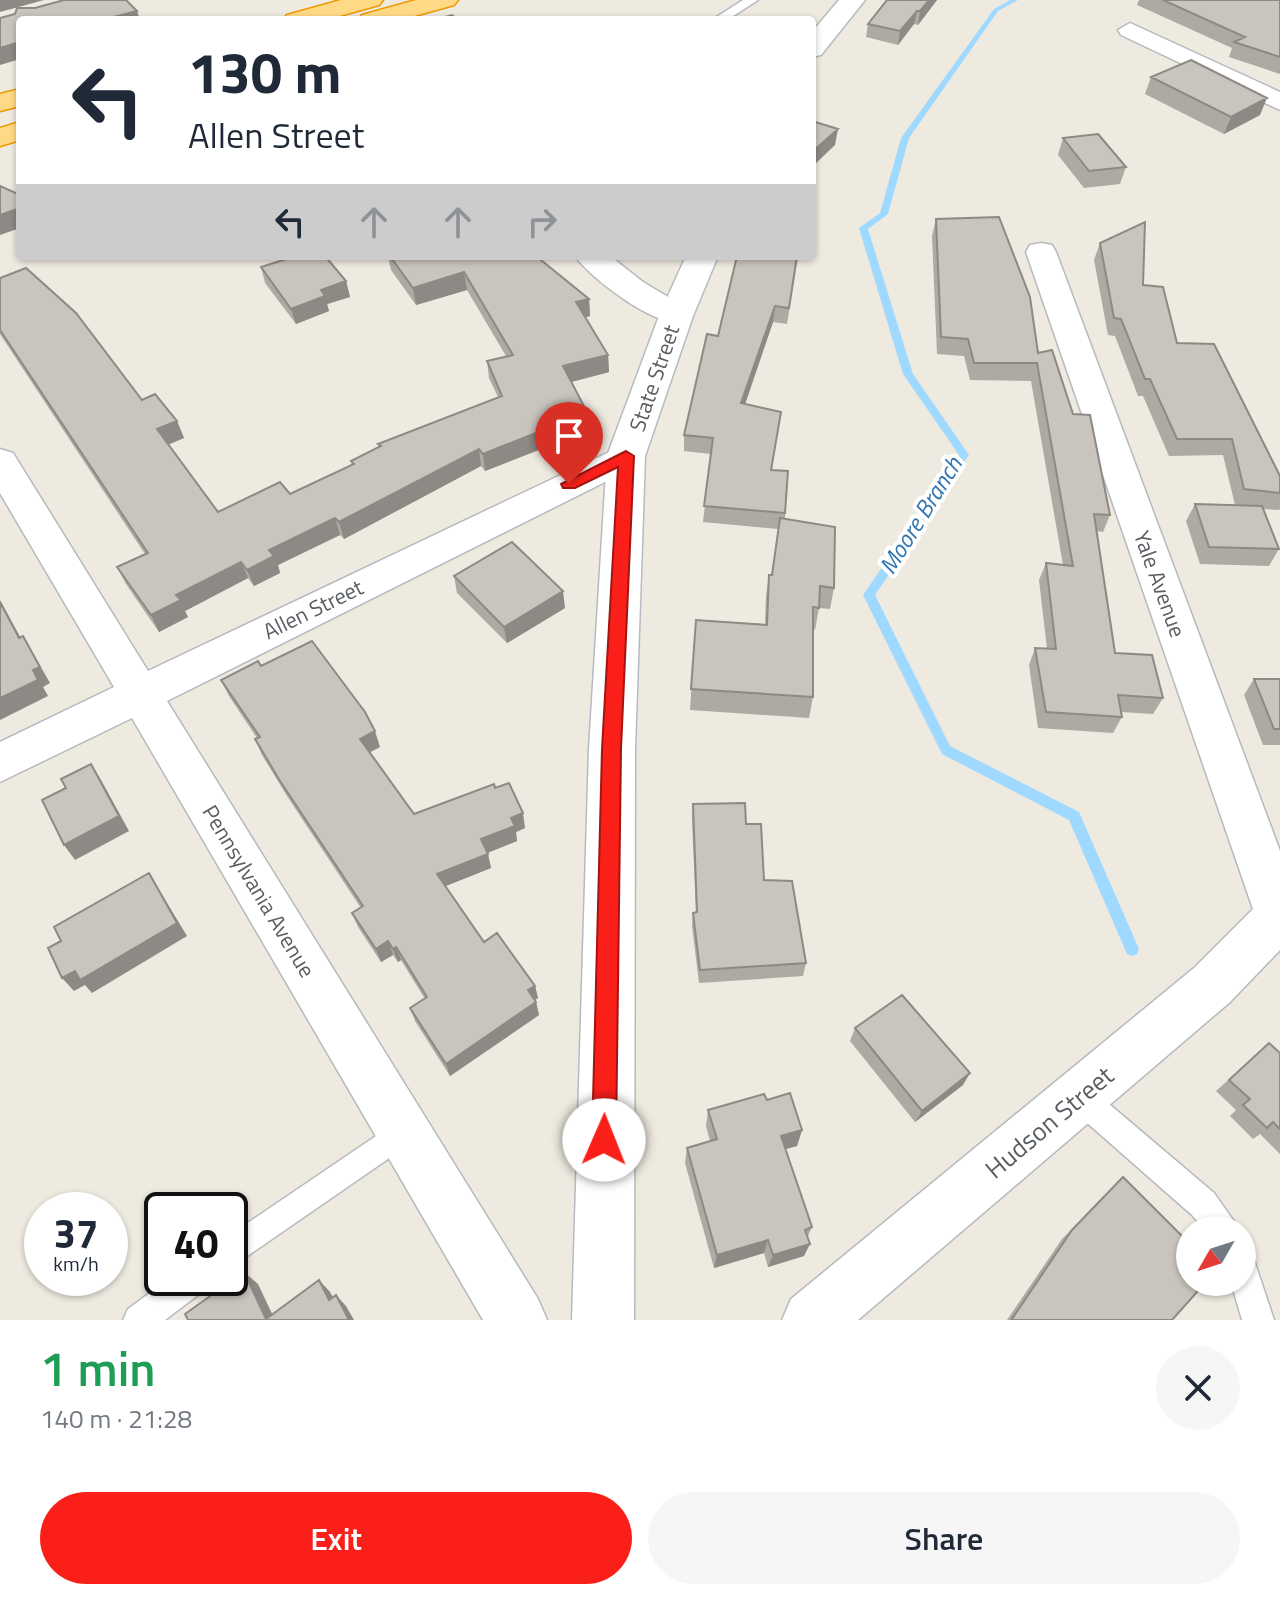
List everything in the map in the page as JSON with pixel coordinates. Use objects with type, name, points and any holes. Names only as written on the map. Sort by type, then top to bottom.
[{"type":"highway","points":[[311,16],[370,0]]},
{"type":"highway","points":[[386,16],[445,0]]},
{"type":"street","points":[[816,44],[852,0]]},
{"type":"street","points":[[1130,30],[1280,102]]},
{"type":"street","name":"Yale Avenue","points":[[1041,252],[1280,916]]},
{"type":"street","points":[[596,260],[632,289],[676,316]]},
{"type":"street","name":"State Street","points":[[603,1320],[612,749],[626,456],[676,316],[700,260]]},
{"type":"street","name":"Allen Street","points":[[0,763],[626,456]]},
{"type":"street","name":"Pennsylvania Avenue","points":[[0,462],[517,1320]]},
{"type":"street","name":"Hudson Street","points":[[812,1320],[1212,985],[1280,916]]},
{"type":"lane","points":[[725,16],[752,0]]},
{"type":"lane","points":[[1079,1097],[1213,1216]]},
{"type":"lane","points":[[248,1240],[404,1131]]},
{"type":"lane","points":[[139,1320],[171,1296]]},
{"type":"lane","points":[[1251,1296],[1258,1320]]},
{"type":"building","points":[[64,0],[126,0],[137,11],[118,16],[16,16],[16,43],[0,48],[0,18],[15,14],[17,8],[35,8]]},
{"type":"building","points":[[887,0],[929,0],[900,31],[868,24]]},
{"type":"building","points":[[1163,0],[1280,0],[1280,57],[1234,42],[1245,37]]},
{"type":"building","points":[[1191,60],[1267,98],[1231,117],[1151,77]]},
{"type":"building","points":[[816,122],[838,129],[816,148]]},
{"type":"building","points":[[1098,134],[1126,167],[1089,171],[1063,138]]},
{"type":"building","points":[[0,186],[16,193],[16,209],[0,215]]},
{"type":"building","points":[[999,217],[1030,297],[1038,353],[1052,350],[1073,414],[1090,415],[1110,515],[1094,514],[1115,653],[1152,655],[1163,698],[1118,695],[1122,717],[1046,712],[1035,648],[1056,649],[1046,563],[1073,566],[1037,363],[974,363],[968,339],[941,337],[936,219]]},
{"type":"building","points":[[1145,222],[1143,285],[1163,287],[1177,343],[1214,344],[1280,476],[1280,493],[1244,489],[1232,439],[1177,439],[1150,379],[1145,379],[1121,319],[1114,318],[1100,243]]},
{"type":"building","points":[[283,260],[328,260],[346,281],[321,290],[325,296],[291,309],[261,267]]},
{"type":"building","points":[[393,260],[541,260],[589,299],[576,302],[608,355],[563,366],[587,412],[566,417],[568,420],[483,454],[479,449],[339,522],[335,518],[269,550],[274,556],[247,570],[241,562],[176,595],[181,600],[151,615],[117,567],[148,553],[0,330],[0,278],[26,268],[76,313],[142,400],[155,394],[177,421],[157,429],[218,512],[280,482],[290,494],[354,464],[351,461],[381,446],[378,444],[502,396],[487,361],[513,355],[464,272],[413,288]]},
{"type":"building","points":[[736,260],[796,260],[789,308],[775,306],[741,403],[781,412],[771,470],[788,471],[785,513],[704,506],[713,438],[684,435],[707,334],[718,336]]},
{"type":"building","points":[[1195,504],[1262,506],[1279,549],[1209,547]]},
{"type":"building","points":[[780,518],[835,527],[834,588],[820,586],[819,608],[813,607],[813,697],[691,689],[696,620],[767,625],[769,575],[772,575]]},
{"type":"building","points":[[512,542],[563,591],[504,627],[454,576]]},
{"type":"building","points":[[0,602],[19,638],[23,636],[40,667],[33,670],[38,680],[0,698]]},
{"type":"building","points":[[312,641],[365,712],[375,731],[360,739],[414,814],[494,784],[495,788],[509,783],[523,813],[511,818],[515,826],[481,839],[488,854],[437,874],[484,942],[497,933],[535,986],[528,990],[536,1002],[446,1064],[410,1008],[427,997],[396,947],[393,949],[388,941],[376,949],[352,913],[363,906],[280,781],[255,739],[260,737],[221,680],[258,661],[261,666]]},
{"type":"building","points":[[1254,679],[1280,679],[1280,729],[1274,729]]},
{"type":"building","points":[[91,764],[119,816],[64,845],[42,800],[66,788],[61,779]]},
{"type":"building","points":[[745,803],[746,824],[761,824],[764,880],[792,881],[806,963],[700,970],[693,913],[697,912],[693,804]]},
{"type":"building","points":[[149,873],[177,923],[80,980],[75,971],[62,978],[48,948],[61,941],[54,927]]},
{"type":"building","points":[[902,995],[970,1073],[922,1111],[855,1028]]},
{"type":"building","points":[[1269,1043],[1280,1053],[1280,1129],[1273,1122],[1267,1128],[1243,1105],[1250,1099],[1229,1080]]},
{"type":"building","points":[[790,1093],[802,1130],[781,1136],[812,1227],[805,1230],[810,1244],[773,1255],[768,1240],[717,1255],[687,1148],[717,1139],[708,1110],[764,1094],[767,1100]]},
{"type":"building","points":[[1123,1177],[1176,1230],[1176,1296],[1193,1296],[1172,1320],[1013,1320],[1072,1230]]},
{"type":"building","points":[[319,1280],[329,1300],[336,1295],[349,1320],[188,1320],[185,1314],[210,1296],[248,1296],[248,1281],[266,1319]]},
{"type":"waterway","name":"Moore Branch","points":[[1015,0],[996,10],[905,138],[884,214],[863,228],[908,374],[964,455],[869,595],[946,750],[1074,816],[1132,949]]},
{"type":"route","points":[[569,484],[626,456],[612,749],[604,1140]]}]
